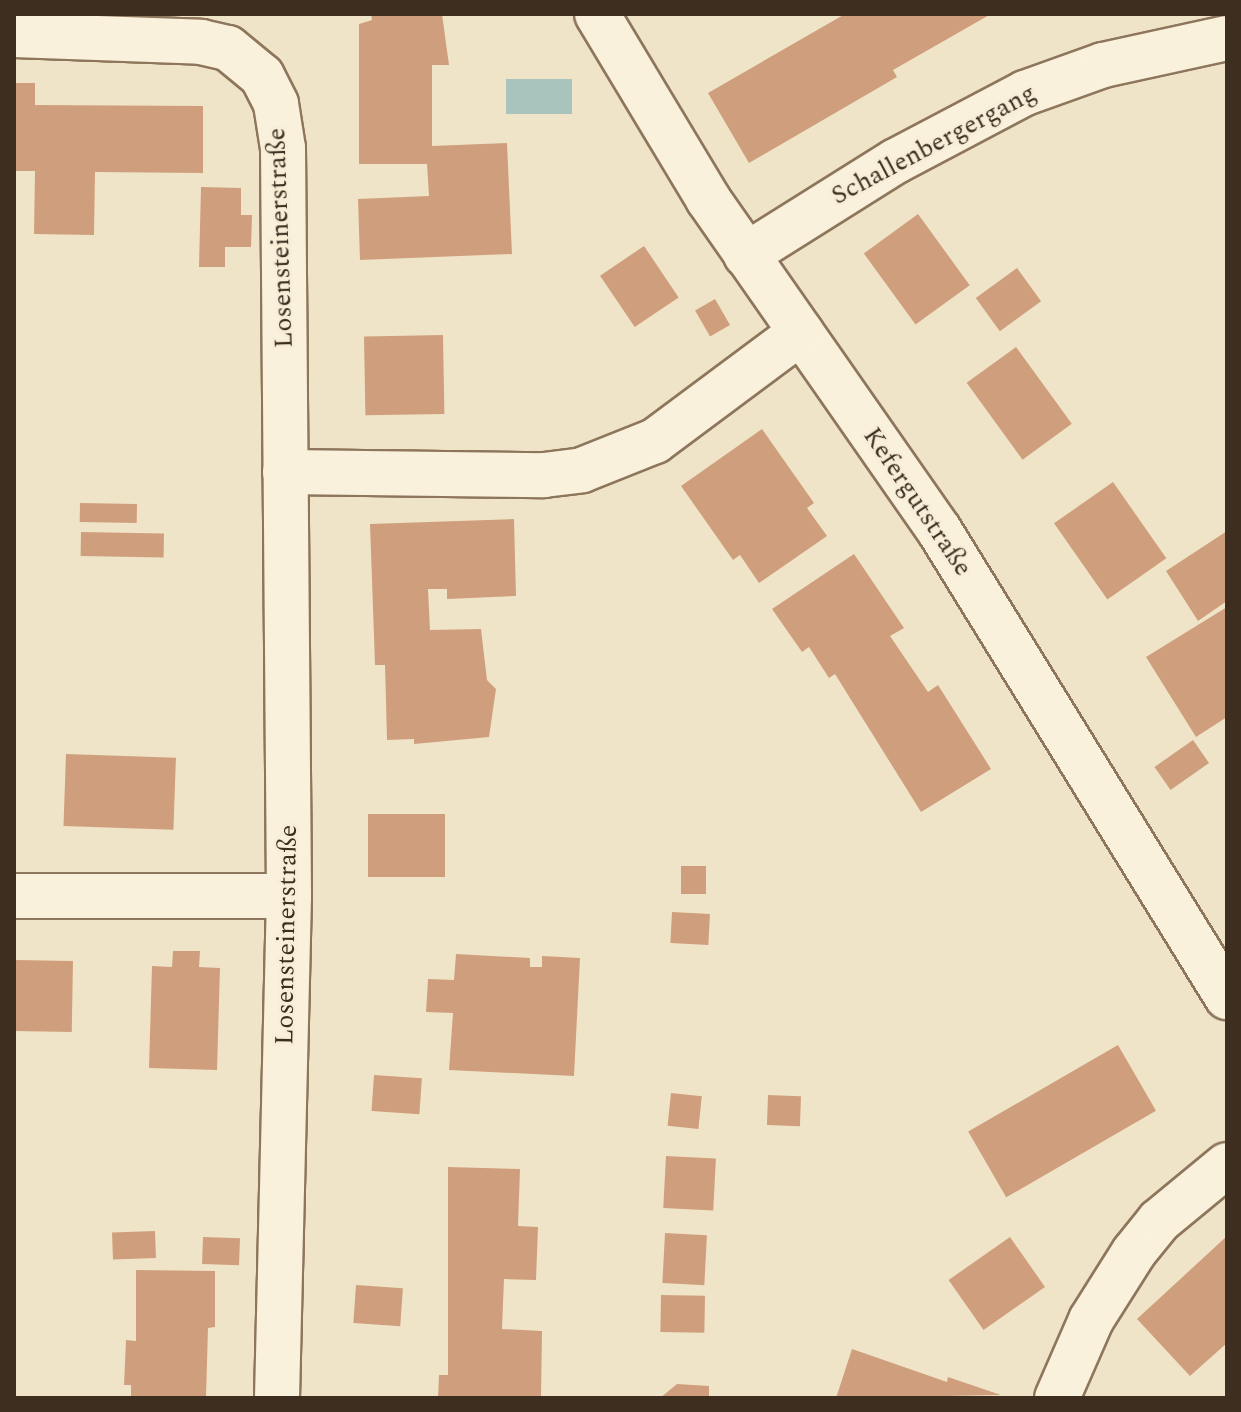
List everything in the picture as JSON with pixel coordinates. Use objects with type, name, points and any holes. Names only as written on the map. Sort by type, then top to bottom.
[{"type":"street","name":"Kefergutstraße","points":[[597,14],[649,106],[746,255],[939,530],[1227,997]]},
{"type":"street","name":"Losensteinerstraße","points":[[14,35],[201,42],[228,48],[267,82],[283,148],[289,896],[277,1398]]},
{"type":"street","name":"Schallenbergergang","points":[[746,255],[896,161],[1025,93],[1103,65],[1227,38]]},
{"type":"street","points":[[285,472],[544,475],[582,470],[655,441],[801,332]]},
{"type":"street","points":[[14,896],[289,896]]},
{"type":"street","points":[[1057,1398],[1091,1320],[1134,1252],[1159,1221],[1227,1165]]},
{"type":"water","points":[[506,79],[572,79],[572,114],[506,114]]},
{"type":"building","points":[[371,14],[442,14],[449,65],[432,65],[432,146],[507,143],[512,254],[360,260],[358,199],[429,196],[427,164],[359,164],[359,24],[372,20]]},
{"type":"building","points":[[845,14],[991,14],[893,70],[897,77],[749,163],[708,93]]},
{"type":"building","points":[[14,83],[35,83],[35,105],[203,106],[203,173],[95,172],[94,235],[34,234],[35,171],[14,171]]},
{"type":"building","points":[[201,187],[241,188],[241,215],[252,215],[251,247],[225,247],[225,267],[199,267]]},
{"type":"building","points":[[918,214],[970,285],[916,325],[864,253]]},
{"type":"building","points":[[644,246],[679,297],[635,327],[600,276]]},
{"type":"building","points":[[1017,268],[1041,301],[1000,331],[976,298]]},
{"type":"building","points":[[715,299],[730,325],[710,336],[695,310]]},
{"type":"building","points":[[443,335],[444,414],[365,415],[364,336]]},
{"type":"building","points":[[1016,347],[1072,424],[1022,460],[967,383]]},
{"type":"building","points":[[762,429],[814,503],[807,508],[827,536],[759,583],[740,555],[733,560],[681,486]]},
{"type":"building","points":[[1113,482],[1166,558],[1107,599],[1054,523]]},
{"type":"building","points":[[80,503],[137,504],[137,523],[80,522]]},
{"type":"building","points":[[514,519],[516,596],[447,599],[447,589],[428,589],[430,630],[481,629],[487,680],[496,689],[489,737],[414,744],[414,739],[387,740],[385,665],[375,665],[370,524]]},
{"type":"building","points":[[1227,531],[1227,601],[1198,621],[1166,571]]},
{"type":"building","points":[[81,532],[164,533],[164,557],[81,556]]},
{"type":"building","points":[[854,554],[904,628],[890,636],[928,692],[938,685],[991,769],[921,812],[835,674],[829,678],[809,647],[802,652],[772,609]]},
{"type":"building","points":[[1227,607],[1227,717],[1196,737],[1146,657]]},
{"type":"building","points":[[1193,740],[1209,763],[1171,790],[1154,767]]},
{"type":"building","points":[[66,754],[176,758],[173,830],[63,826]]},
{"type":"building","points":[[368,814],[445,814],[445,877],[368,877]]},
{"type":"building","points":[[681,866],[706,866],[706,894],[681,894]]},
{"type":"building","points":[[672,912],[710,914],[708,945],[670,943]]},
{"type":"building","points":[[173,951],[200,951],[199,967],[220,968],[217,1070],[149,1068],[152,966],[172,967]]},
{"type":"building","points":[[456,954],[530,958],[530,967],[542,967],[542,956],[580,958],[574,1076],[449,1070],[453,1013],[426,1012],[428,979],[454,980]]},
{"type":"building","points":[[14,960],[73,961],[72,1032],[14,1031]]},
{"type":"building","points":[[1118,1045],[1156,1111],[1006,1197],[968,1132]]},
{"type":"building","points":[[374,1075],[422,1078],[419,1114],[371,1111]]},
{"type":"building","points":[[671,1093],[702,1096],[698,1129],[668,1126]]},
{"type":"building","points":[[768,1095],[801,1096],[800,1126],[767,1125]]},
{"type":"building","points":[[666,1156],[716,1159],[713,1211],[663,1208]]},
{"type":"building","points":[[448,1167],[520,1169],[518,1226],[538,1227],[536,1280],[504,1279],[502,1329],[542,1331],[541,1398],[438,1398],[439,1375],[448,1375]]},
{"type":"building","points":[[155,1231],[156,1258],[113,1259],[112,1233]]},
{"type":"building","points":[[665,1233],[707,1235],[704,1285],[662,1283]]},
{"type":"building","points":[[1227,1236],[1227,1343],[1190,1376],[1137,1319]]},
{"type":"building","points":[[203,1237],[240,1238],[239,1265],[202,1264]]},
{"type":"building","points":[[1010,1237],[1045,1287],[984,1330],[949,1280]]},
{"type":"building","points":[[136,1270],[215,1271],[215,1327],[208,1328],[206,1398],[131,1398],[131,1385],[124,1385],[126,1340],[136,1341]]},
{"type":"building","points":[[356,1285],[403,1288],[400,1326],[353,1323]]},
{"type":"building","points":[[661,1295],[705,1296],[704,1333],[660,1332]]},
{"type":"building","points":[[852,1349],[947,1382],[948,1377],[1001,1395],[836,1398]]},
{"type":"building","points":[[677,1384],[709,1386],[709,1398],[660,1398]]}]
